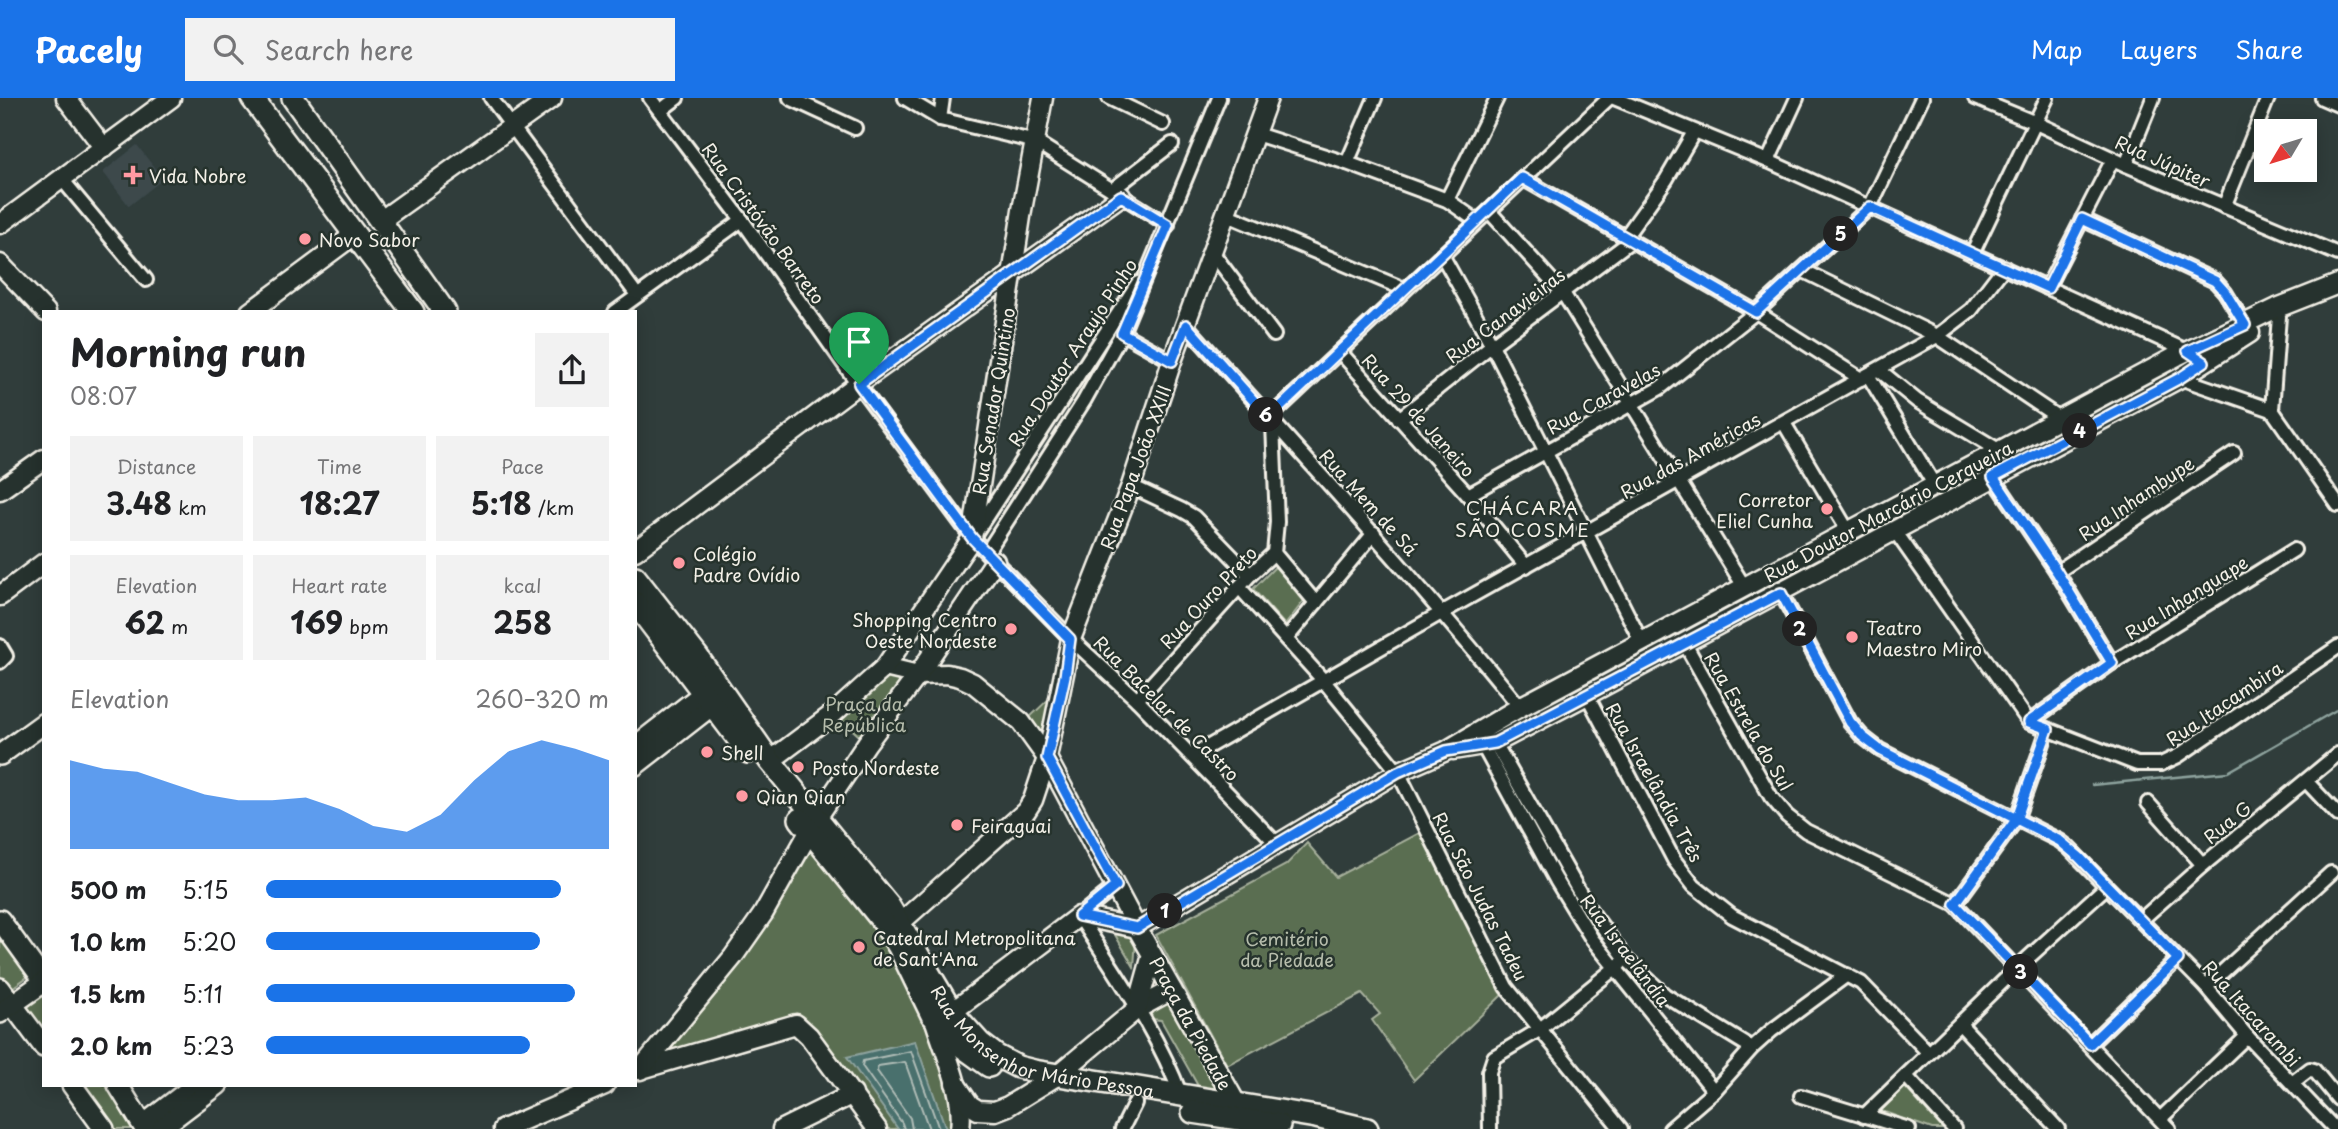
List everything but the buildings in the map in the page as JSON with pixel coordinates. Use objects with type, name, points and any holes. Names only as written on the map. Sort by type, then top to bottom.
[{"type":"highway","points":[[252,98],[411,310]]},
{"type":"highway","points":[[293,98],[445,310]]},
{"type":"highway","name":"Rua Monsenhor Mário Pessoa","points":[[637,581],[696,656],[771,761],[942,1013],[978,1060],[1005,1076],[1038,1087],[1305,1129]]},
{"type":"highway","name":"Rua Monsenhor Mário Pessoa","points":[[637,606],[708,699],[813,825],[858,866],[900,923],[942,1013],[980,1043],[1007,1062],[1034,1071],[1316,1116],[1367,1129]]},
{"type":"highway","points":[[670,648],[689,663],[750,745],[771,761]]},
{"type":"main road","points":[[1,752],[42,724]]},
{"type":"main road","points":[[0,920],[42,978]]},
{"type":"main road","points":[[6,1009],[42,982]]},
{"type":"main road","points":[[0,988],[6,1009],[42,1045]]},
{"type":"main road","points":[[73,1087],[104,1129]]},
{"type":"main road","points":[[120,1087],[150,1127]]},
{"type":"street","points":[[66,98],[104,148]]},
{"type":"street","points":[[0,224],[172,98]]},
{"type":"street","points":[[491,98],[637,295]]},
{"type":"street","points":[[380,221],[552,98]]},
{"type":"street","name":"Rua Cristóvão Barreto","points":[[650,98],[742,220],[972,538]]},
{"type":"street","points":[[660,111],[677,98]]},
{"type":"street","points":[[790,98],[855,128]]},
{"type":"street","points":[[905,98],[940,119],[1036,142],[1168,225]]},
{"type":"street","points":[[940,119],[943,98]]},
{"type":"street","name":"Rua Senador Quintino","points":[[972,538],[1022,210],[1043,98]]},
{"type":"street","name":"Rua Doutor Araujo Pinho","points":[[991,557],[1122,333],[1219,98]]},
{"type":"street","name":"Rua Papa João XXIII","points":[[900,923],[1030,806],[1047,758],[1065,676],[1070,639],[1131,486],[1172,361],[1268,98]]},
{"type":"street","points":[[1347,163],[1375,98]]},
{"type":"street","points":[[1447,201],[1497,98]]},
{"type":"street","points":[[1768,161],[1797,98]]},
{"type":"street","points":[[1870,207],[1922,98]]},
{"type":"street","name":"Rua Júpiter","points":[[1975,98],[2036,123],[2126,166],[2338,254]]},
{"type":"street","points":[[1972,254],[2047,98]]},
{"type":"street","points":[[2126,166],[2153,98]]},
{"type":"street","points":[[2224,207],[2268,98]]},
{"type":"street","points":[[2322,98],[2338,105]]},
{"type":"street","points":[[1114,99],[1163,124]]},
{"type":"street","points":[[1271,421],[1404,289],[1522,178],[1619,99],[1768,161],[2004,267],[2188,351],[2204,362]]},
{"type":"street","name":"Rua Canavieiras","points":[[1399,419],[1563,293],[1629,238],[1694,132]]},
{"type":"street","points":[[1256,134],[1347,163],[1447,201],[1477,221]]},
{"type":"street","points":[[637,550],[859,384],[1013,275],[1116,193],[1172,144]]},
{"type":"street","points":[[2048,288],[2112,159]]},
{"type":"street","points":[[61,178],[146,280]]},
{"type":"street","points":[[1522,178],[1917,401],[2000,451]]},
{"type":"street","name":"Rua Caravelas","points":[[1468,495],[1670,381],[1756,312],[1870,207]]},
{"type":"street","points":[[1489,211],[1563,293],[1745,588]]},
{"type":"street","points":[[1226,214],[1404,289]]},
{"type":"street","points":[[2082,219],[2215,281],[2245,325]]},
{"type":"street","points":[[618,310],[742,220]]},
{"type":"street","points":[[253,310],[354,235]]},
{"type":"street","points":[[1212,252],[1274,335]]},
{"type":"street","points":[[1443,255],[1493,345],[1642,643]]},
{"type":"street","name":"Rua Doutor Araujo Pinho","points":[[972,538],[1155,256]]},
{"type":"street","points":[[0,264],[44,310]]},
{"type":"street","name":"Rua das Américas","points":[[1192,756],[1526,565],[1937,336],[1971,310],[2004,267]]},
{"type":"street","points":[[1802,271],[1937,336],[2059,418]]},
{"type":"street","name":"Rua Doutor Marcário Cerqueira","points":[[1137,928],[1398,772],[1446,751],[1520,707],[2188,351],[2277,308],[2338,284]]},
{"type":"street","name":"Rua Doutor Marcário Cerqueira","points":[[1446,751],[1489,745],[1587,695],[2180,378],[2279,316],[2338,291]]},
{"type":"street","points":[[2273,410],[2279,316]]},
{"type":"street","name":"Rua Mem de Sá","points":[[1186,325],[1374,533],[1520,707]]},
{"type":"street","points":[[1122,333],[1172,361]]},
{"type":"street","name":"Rua 29 de Janeiro","points":[[1340,352],[1468,495],[1526,565]]},
{"type":"street","points":[[1870,375],[1935,486]]},
{"type":"street","points":[[2180,378],[2273,410],[2338,505]]},
{"type":"street","name":"Rua Ouro Preto","points":[[1137,700],[1250,575],[1274,553],[1277,523],[1271,421]]},
{"type":"street","points":[[1784,423],[1850,531],[1847,557]]},
{"type":"street","name":"Rua Inhambupe","points":[[2057,572],[2235,453]]},
{"type":"street","points":[[0,490],[42,461]]},
{"type":"street","points":[[1993,477],[2057,572],[2112,663]]},
{"type":"street","points":[[1131,486],[1194,517],[1250,575]]},
{"type":"street","points":[[1850,531],[1866,534],[1872,543]]},
{"type":"street","points":[[1895,531],[2029,722]]},
{"type":"street","points":[[1286,639],[1374,533]]},
{"type":"street","points":[[771,761],[834,713],[885,667],[972,538]]},
{"type":"street","name":"Rua Bacelar de Castro","points":[[972,538],[1070,639],[1137,700],[1277,844]]},
{"type":"street","name":"Rua Inhanguape","points":[[2029,722],[2112,663],[2294,550]]},
{"type":"street","points":[[1274,553],[1315,603]]},
{"type":"street","points":[[638,1071],[733,957],[763,914],[813,825],[867,743],[918,675],[991,557]]},
{"type":"street","points":[[0,596],[42,565]]},
{"type":"street","name":"Rua São Judas Tadeu","points":[[1239,587],[1323,680],[1398,772],[1506,987],[1621,1129]]},
{"type":"street","name":"Rua Itacarambi","points":[[1781,593],[1850,722],[1862,736],[1880,750],[2060,841],[2079,857],[2206,987],[2247,1036],[2334,1129]]},
{"type":"street","name":"Rua Estrela do Sul","points":[[1685,644],[1771,797],[1787,816],[1806,831],[1955,904],[2165,1124]]},
{"type":"street","points":[[0,646],[6,656],[0,662]]},
{"type":"street","name":"Rua Itacambira","points":[[2029,722],[2137,764],[2161,764],[2178,756],[2338,647]]},
{"type":"street","name":"Praça da Piedade","points":[[885,667],[918,675],[947,674],[973,683],[1018,718],[1047,758],[1137,928],[1236,1103]]},
{"type":"street","name":"Rua Israelândia Três","points":[[1587,695],[1674,860],[1693,886],[1732,916],[1866,987],[1929,1053]]},
{"type":"street","points":[[637,745],[708,699]]},
{"type":"street","points":[[637,764],[708,699]]},
{"type":"street","points":[[1955,904],[2016,820],[2048,729]]},
{"type":"street","points":[[1489,745],[1588,907],[1626,959],[1665,995],[1752,1048]]},
{"type":"street","name":"Rua Israelândia","points":[[1489,745],[1574,912],[1615,968],[1714,1091]]},
{"type":"street","name":"Rua G","points":[[2141,920],[2203,865],[2338,754]]},
{"type":"street","points":[[2306,781],[2338,815]]},
{"type":"street","points":[[2148,803],[2203,865]]},
{"type":"street","points":[[2206,987],[2331,873]]},
{"type":"street","points":[[960,1129],[960,1108],[942,1013],[1079,916],[1116,886]]},
{"type":"street","points":[[1864,1116],[2017,968],[2106,887]]},
{"type":"street","points":[[1079,916],[1137,928]]},
{"type":"street","points":[[1079,916],[1137,1009],[1174,1076],[1181,1096]]},
{"type":"street","points":[[1137,1009],[1152,955]]},
{"type":"street","points":[[1490,1129],[1490,1064],[1499,1052],[1539,1030],[1626,959]]},
{"type":"street","points":[[2090,1044],[2178,959]]},
{"type":"street","points":[[1670,1129],[1714,1091],[1752,1048],[1782,1022],[1847,975]]},
{"type":"street","points":[[955,1083],[970,1105],[978,1110],[987,1112],[1008,1106],[1058,1075],[1137,1009],[1172,990]]},
{"type":"street","points":[[638,1071],[794,1024],[806,1032],[877,1129]]},
{"type":"street","points":[[1960,1024],[2058,1129]]},
{"type":"street","points":[[2165,1124],[2247,1036]]},
{"type":"street","points":[[2292,1083],[2310,1069],[2314,1070],[2338,1099]]},
{"type":"street","points":[[1906,1076],[1954,1129]]},
{"type":"street","points":[[150,1127],[193,1087]]},
{"type":"street","points":[[150,1127],[215,1087]]},
{"type":"street","points":[[503,1129],[600,1087]]},
{"type":"street","points":[[782,1129],[853,1094]]},
{"type":"street","points":[[1801,1096],[1909,1129]]},
{"type":"street","points":[[1122,1129],[1135,1103]]},
{"type":"shaded area","name":"Vida Nobre","points":[[137,145],[163,179],[129,206],[103,172]]},
{"type":"green space","points":[[1276,566],[1306,598],[1285,625],[1253,589]]},
{"type":"green space","name":"Praça da República","points":[[885,667],[918,675],[867,743],[834,713]]},
{"type":"green space","points":[[1056,692],[1048,742],[1028,719]]},
{"type":"green space","name":"Cemitério da Piedade","points":[[1423,831],[1503,994],[1414,1080],[1372,1020],[1380,1014],[1362,994],[1227,1065],[1156,935],[1286,865],[1307,843],[1336,877]]},
{"type":"green space","points":[[812,842],[896,947],[952,1084],[957,1129],[881,1129],[801,1026],[640,1069]]},
{"type":"green space","points":[[1114,933],[1136,939],[1134,967]]},
{"type":"green space","points":[[0,934],[30,975],[9,990],[0,978]]},
{"type":"green space","points":[[42,995],[42,1034],[23,1009]]},
{"type":"green space","points":[[1167,1001],[1192,1046],[1199,1046],[1228,1095],[1202,1093],[1161,1020],[1151,1019],[1147,1013]]},
{"type":"green space","points":[[1902,1084],[1943,1129],[1932,1129],[1876,1109]]},
{"type":"green space","points":[[80,1087],[112,1087],[137,1129],[111,1129]]},
{"type":"water","points":[[915,1041],[946,1129],[898,1129],[847,1057]]},
{"type":"waterway","points":[[2092,785],[2228,772],[2338,709]]},
{"type":"place","name":"Vida Nobre","points":[[133,175]]},
{"type":"place","name":"Novo Sabor","points":[[305,239]]},
{"type":"place","name":"Corretor Eliel Cunha","points":[[1827,509]]},
{"type":"place","name":"Colégio Padre Ovídio","points":[[679,563]]},
{"type":"place","name":"Shopping Centro Oeste Nordeste","points":[[1011,629]]},
{"type":"place","name":"Teatro Maestro Miro","points":[[1852,637]]},
{"type":"place","name":"Shell","points":[[707,752]]},
{"type":"place","name":"Posto Nordeste","points":[[798,767]]},
{"type":"place","name":"Qian Qian","points":[[742,796]]},
{"type":"place","name":"Feiraguai","points":[[957,825]]},
{"type":"place","name":"Catedral Metropolitana de Sant'Ana","points":[[859,947]]},
{"type":"district","name":"CHÁCARA SÃO COSME","points":[[1523,518]]},
{"type":"route","points":[[859,384],[972,538],[1070,639],[1065,676],[1047,758],[1116,886],[1079,916],[1137,928],[1398,772],[1446,751],[1495,743],[1781,593],[1850,722],[1862,736],[1880,750],[2016,820],[2060,841],[2079,857],[2178,959],[2090,1044],[1955,904],[2016,820],[2048,729],[2029,722],[2112,663],[2057,572],[1993,477],[2180,378],[2204,362],[2188,351],[2245,325],[2215,281],[2082,219],[2048,288],[1870,207],[1756,312],[1522,178],[1269,418],[1186,325],[1172,361],[1122,333],[1168,225],[1121,196],[859,384]]}]
